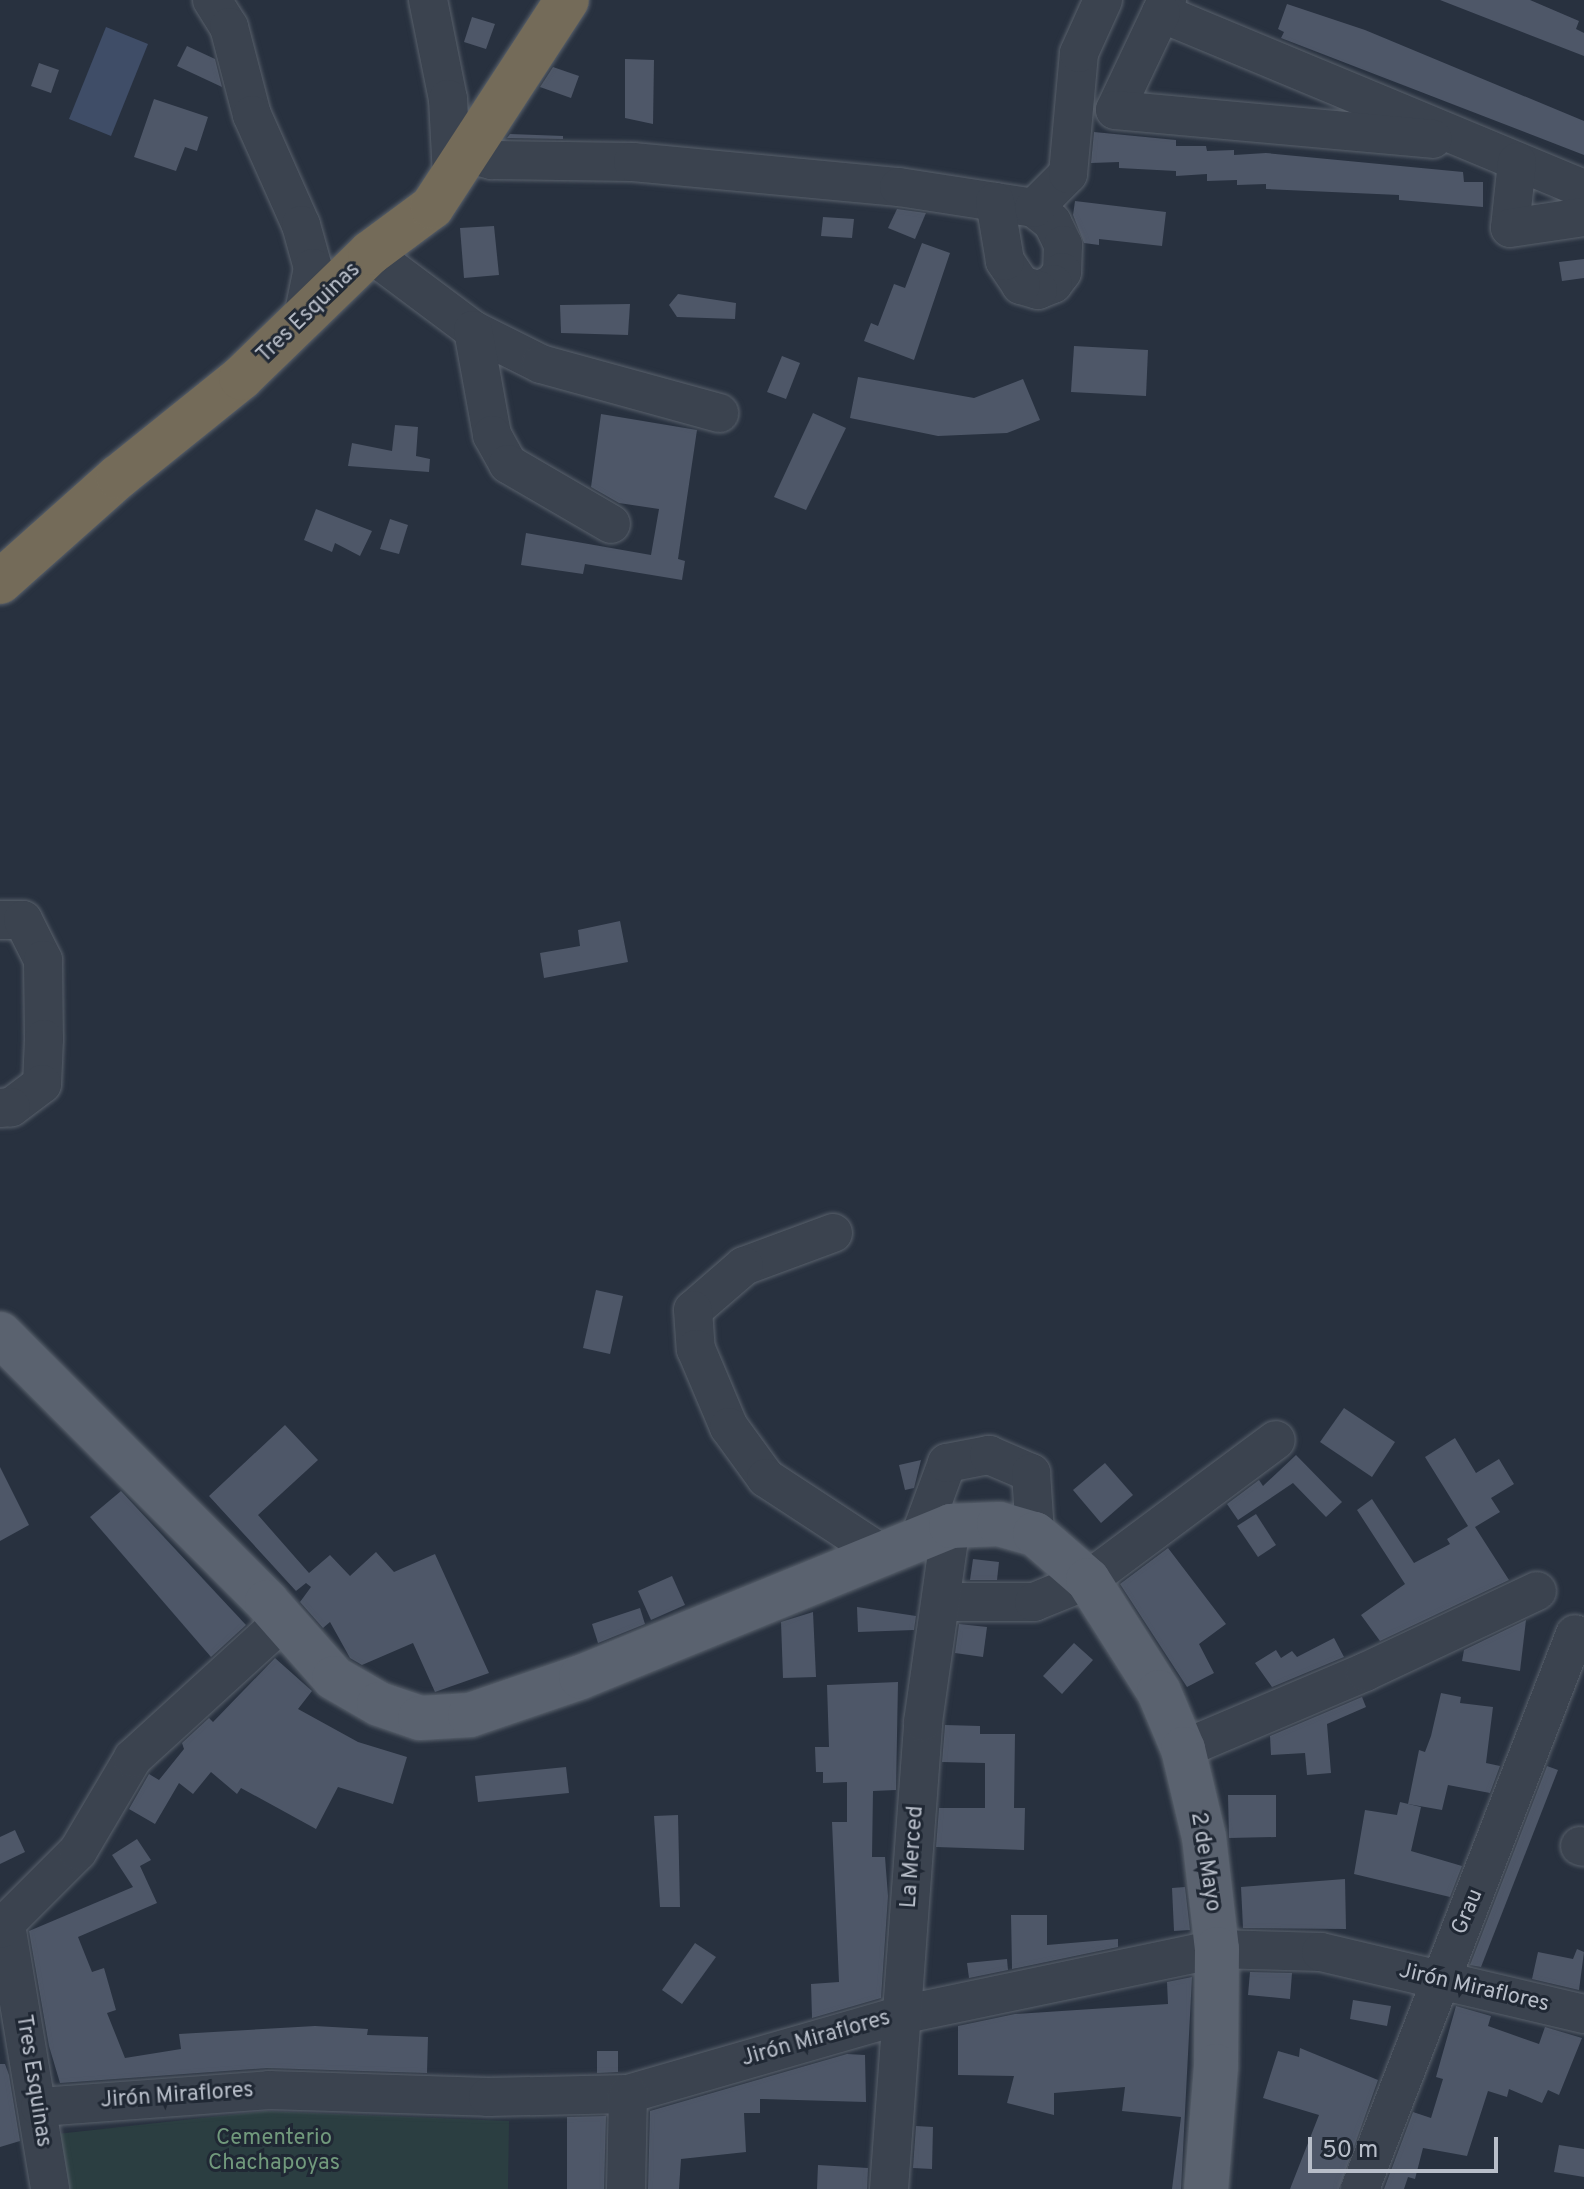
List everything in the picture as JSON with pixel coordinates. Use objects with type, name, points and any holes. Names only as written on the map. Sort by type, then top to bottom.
[{"type":"highway","name":"Tres Esquinas","points":[[0,582],[302,322],[370,253],[432,207],[567,0]]},
{"type":"main road","points":[[0,1334],[334,1678],[379,1704],[420,1718],[470,1715],[665,1645],[918,1540],[999,1524],[1035,1534]]},
{"type":"main road","name":"2 de Mayo","points":[[1035,1534],[1082,1573],[1159,1692],[1183,1749],[1204,1837],[1217,1949],[1216,2066],[1206,2189]]},
{"type":"street","points":[[212,0],[229,27],[252,115],[301,225],[313,268],[302,322]]},
{"type":"street","points":[[428,0],[458,164],[492,160],[649,163],[899,187],[1034,208],[1058,232],[1064,258],[1059,279],[1038,290],[1021,285],[1005,261],[995,202]]},
{"type":"street","points":[[1034,208],[1068,174],[1079,53],[1103,0]]},
{"type":"street","points":[[1472,143],[1115,110],[1164,6],[1582,189]]},
{"type":"street","points":[[1517,162],[1510,228],[1582,189]]},
{"type":"street","points":[[370,253],[473,330],[541,364],[719,413]]},
{"type":"street","points":[[473,330],[492,435],[508,464],[611,524]]},
{"type":"street","points":[[0,920],[23,920],[43,960],[44,1039],[42,1084],[11,1107],[0,1108]]},
{"type":"street","points":[[833,1233],[744,1266],[693,1310],[696,1349],[729,1427],[766,1478],[918,1540]]},
{"type":"street","points":[[941,1602],[1034,1602],[1082,1573],[1276,1440]]},
{"type":"street","name":"La Merced","points":[[889,2189],[923,1722],[941,1602],[918,1540],[947,1463],[989,1455],[1031,1473],[1035,1534]]},
{"type":"street","points":[[1183,1749],[1379,1666],[1537,1591]]},
{"type":"street","points":[[3,1927],[78,1851],[133,1758],[282,1622]]},
{"type":"street","name":"Grau","points":[[1360,2189],[1439,1979],[1509,1814],[1575,1634]]},
{"type":"street","name":"Tres Esquinas","points":[[3,1927],[40,2107],[50,2189]]},
{"type":"street","name":"Jirón Miraflores","points":[[40,2107],[255,2091],[488,2097],[628,2094],[901,2015],[1217,1949],[1321,1952],[1584,2014]]},
{"type":"street","points":[[626,2189],[628,2094]]},
{"type":"green space","name":"Cementerio Chachapoyas","points":[[265,2111],[509,2121],[508,2189],[51,2189],[39,2136]]},
{"type":"water","points":[[106,27],[148,44],[111,136],[69,119]]},
{"type":"building","points":[[1440,0],[1530,0],[1579,21],[1576,29],[1584,33],[1584,56]]},
{"type":"building","points":[[1287,4],[1365,30],[1584,121],[1584,155],[1281,38],[1284,32],[1278,29]]},
{"type":"building","points":[[472,17],[495,24],[486,49],[464,42]]},
{"type":"building","points":[[187,46],[215,59],[222,87],[177,66]]},
{"type":"building","points":[[625,59],[654,60],[653,124],[625,118]]},
{"type":"building","points":[[39,63],[59,70],[51,93],[31,86]]},
{"type":"building","points":[[553,67],[579,76],[571,98],[540,87]]},
{"type":"building","points":[[154,99],[208,117],[197,151],[185,147],[176,171],[134,157]]},
{"type":"building","points":[[1094,132],[1176,140],[1176,146],[1206,146],[1207,151],[1234,150],[1234,155],[1266,153],[1463,172],[1464,182],[1483,182],[1483,207],[1399,200],[1399,195],[1266,189],[1266,184],[1237,185],[1237,180],[1207,181],[1207,174],[1176,176],[1176,171],[1119,168],[1119,162],[1091,163]]},
{"type":"building","points":[[510,134],[563,136],[563,139],[507,138]]},
{"type":"building","points":[[1075,201],[1166,212],[1162,246],[1099,239],[1099,245],[1084,243],[1073,215]]},
{"type":"building","points":[[897,209],[926,213],[915,239],[888,228]]},
{"type":"building","points":[[823,217],[854,219],[852,238],[821,236]]},
{"type":"building","points":[[494,226],[499,275],[464,278],[460,228]]},
{"type":"building","points":[[922,243],[950,253],[914,360],[864,341],[871,323],[878,326],[894,284],[905,288]]},
{"type":"building","points":[[1584,259],[1584,278],[1562,281],[1559,262]]},
{"type":"building","points":[[678,294],[736,303],[735,319],[677,317],[669,305]]},
{"type":"building","points":[[630,304],[628,335],[561,333],[560,305]]},
{"type":"building","points":[[1074,346],[1148,350],[1146,396],[1071,392]]},
{"type":"building","points":[[782,356],[800,363],[786,399],[767,392]]},
{"type":"building","points":[[858,377],[974,398],[1023,379],[1040,420],[1007,433],[938,436],[850,418]]},
{"type":"building","points":[[813,413],[846,428],[806,510],[774,497]]},
{"type":"building","points":[[601,414],[697,430],[678,559],[685,561],[682,580],[585,564],[583,574],[521,565],[526,533],[651,555],[659,509],[619,503],[591,487]]},
{"type":"building","points":[[395,425],[418,427],[416,456],[430,459],[429,472],[348,466],[352,443],[392,451]]},
{"type":"building","points":[[316,509],[372,531],[360,556],[335,543],[332,552],[304,540]]},
{"type":"building","points":[[390,519],[408,525],[399,554],[380,549]]},
{"type":"building","points":[[620,921],[628,962],[544,978],[540,953],[580,946],[578,930]]},
{"type":"building","points":[[596,1290],[623,1296],[610,1354],[583,1348]]},
{"type":"building","points":[[1344,1408],[1395,1442],[1372,1477],[1320,1442]]},
{"type":"building","points":[[285,1425],[318,1460],[258,1515],[309,1573],[330,1555],[350,1576],[376,1552],[394,1572],[435,1554],[489,1673],[435,1692],[413,1643],[362,1665],[350,1658],[330,1622],[323,1628],[300,1602],[311,1587],[306,1583],[296,1591],[209,1496]]},
{"type":"building","points":[[1455,1438],[1476,1473],[1499,1459],[1514,1484],[1491,1498],[1500,1512],[1475,1527],[1509,1580],[1380,1641],[1361,1615],[1405,1584],[1357,1510],[1372,1499],[1414,1563],[1450,1544],[1447,1539],[1468,1526],[1425,1457]]},
{"type":"building","points":[[1296,1455],[1342,1502],[1326,1517],[1293,1483],[1238,1520],[1227,1504],[1259,1480],[1263,1486]]},
{"type":"building","points":[[921,1460],[914,1488],[905,1490],[899,1465]]},
{"type":"building","points":[[1105,1463],[1133,1495],[1101,1523],[1073,1490]]},
{"type":"building","points":[[0,1467],[29,1525],[0,1541]]},
{"type":"building","points":[[121,1491],[246,1625],[211,1657],[90,1517]]},
{"type":"building","points":[[1256,1514],[1276,1545],[1258,1557],[1237,1526]]},
{"type":"building","points":[[1168,1548],[1226,1624],[1199,1644],[1214,1673],[1187,1687],[1120,1584]]},
{"type":"building","points":[[973,1559],[999,1562],[997,1580],[970,1580]]},
{"type":"building","points":[[672,1576],[685,1605],[651,1620],[638,1591]]},
{"type":"building","points":[[857,1607],[916,1616],[914,1630],[858,1632]]},
{"type":"building","points":[[640,1608],[645,1624],[598,1643],[592,1624]]},
{"type":"building","points":[[813,1612],[816,1677],[783,1678],[781,1622]]},
{"type":"building","points":[[1526,1620],[1520,1671],[1462,1661],[1464,1650]]},
{"type":"building","points":[[959,1624],[987,1627],[983,1657],[955,1653]]},
{"type":"building","points":[[1334,1638],[1344,1657],[1272,1687],[1255,1663],[1276,1650],[1281,1658],[1292,1651],[1297,1657]]},
{"type":"building","points":[[1074,1643],[1093,1660],[1062,1694],[1043,1676]]},
{"type":"building","points":[[275,1658],[312,1691],[298,1709],[358,1742],[407,1757],[393,1804],[338,1787],[316,1829],[241,1788],[237,1794],[211,1772],[193,1794],[179,1783],[155,1824],[129,1809],[149,1774],[159,1780],[184,1749],[182,1743],[209,1718],[213,1722]]},
{"type":"building","points":[[898,1682],[896,1790],[873,1791],[872,1857],[885,1857],[888,1896],[881,1998],[812,2018],[811,1984],[839,1982],[832,1822],[847,1822],[847,1782],[823,1783],[823,1772],[816,1772],[815,1747],[829,1747],[827,1685]]},
{"type":"building","points":[[1441,1693],[1461,1697],[1460,1703],[1493,1707],[1486,1763],[1500,1766],[1490,1793],[1448,1785],[1442,1810],[1408,1804],[1419,1750],[1425,1752]]},
{"type":"building","points":[[1362,1697],[1366,1707],[1327,1724],[1331,1773],[1307,1775],[1305,1753],[1271,1755],[1270,1736]]},
{"type":"building","points":[[945,1725],[980,1726],[980,1734],[1015,1734],[1014,1808],[1025,1808],[1024,1850],[936,1847],[939,1808],[985,1808],[985,1763],[942,1762]]},
{"type":"building","points":[[1547,1766],[1558,1770],[1481,1967],[1470,1965]]},
{"type":"building","points":[[566,1767],[569,1793],[478,1802],[475,1776]]},
{"type":"building","points":[[1228,1795],[1276,1795],[1276,1837],[1229,1838]]},
{"type":"building","points":[[1400,1802],[1421,1807],[1411,1851],[1462,1866],[1450,1897],[1354,1874],[1365,1810],[1397,1815]]},
{"type":"building","points":[[678,1815],[680,1907],[660,1907],[654,1816]]},
{"type":"building","points":[[15,1830],[25,1852],[0,1864],[0,1837]]},
{"type":"building","points":[[137,1839],[151,1860],[140,1866],[157,1903],[78,1937],[92,1972],[104,1968],[116,2010],[107,2013],[125,2058],[181,2049],[179,2034],[315,2026],[368,2029],[367,2035],[428,2037],[427,2073],[267,2068],[60,2083],[49,2046],[29,1931],[133,1887],[112,1855]]},
{"type":"building","points":[[1345,1879],[1346,1929],[1243,1928],[1241,1887]]},
{"type":"building","points":[[1185,1887],[1190,1930],[1174,1931],[1172,1888]]},
{"type":"building","points":[[1011,1915],[1047,1915],[1047,1945],[1118,1939],[1118,1947],[1012,1969]]},
{"type":"building","points":[[695,1943],[716,1957],[682,2004],[662,1990]]},
{"type":"building","points":[[1577,1949],[1584,1952],[1579,1990],[1532,1979],[1538,1952],[1573,1959]]},
{"type":"building","points":[[1007,1959],[1008,1970],[969,1978],[967,1963]]},
{"type":"building","points":[[1250,1972],[1292,1973],[1290,1999],[1248,1995]]},
{"type":"building","points":[[1192,1977],[1181,2189],[1172,2189],[1181,2117],[1122,2111],[1125,2087],[1054,2093],[1054,2115],[1007,2103],[1014,2076],[958,2075],[958,2026],[1015,2014],[1168,2004],[1167,1982]]},
{"type":"building","points":[[1353,2000],[1391,2006],[1387,2026],[1350,2019]]},
{"type":"building","points":[[1456,2006],[1491,2016],[1488,2026],[1539,2044],[1545,2027],[1582,2038],[1559,2095],[1548,2090],[1542,2103],[1509,2089],[1507,2097],[1488,2091],[1467,2156],[1423,2148],[1415,2179],[1408,2177],[1404,2189],[1384,2189],[1413,2112],[1431,2118],[1443,2079],[1436,2077]]},
{"type":"building","points":[[1300,2048],[1378,2080],[1339,2189],[1290,2189],[1319,2115],[1263,2098],[1278,2051],[1299,2057]]},
{"type":"building","points":[[597,2051],[618,2051],[618,2072],[597,2073]]},
{"type":"building","points":[[847,2054],[865,2055],[866,2102],[760,2099],[760,2113],[744,2113],[746,2152],[681,2159],[679,2189],[648,2189],[650,2111]]},
{"type":"building","points":[[0,2064],[5,2064],[9,2075],[20,2141],[0,2147]]},
{"type":"building","points":[[606,2116],[604,2189],[567,2189],[567,2117]]},
{"type":"building","points":[[916,2126],[933,2127],[932,2169],[913,2168]]},
{"type":"building","points":[[1559,2145],[1584,2149],[1584,2177],[1554,2172]]},
{"type":"building","points":[[818,2165],[868,2168],[867,2189],[817,2189]]}]
